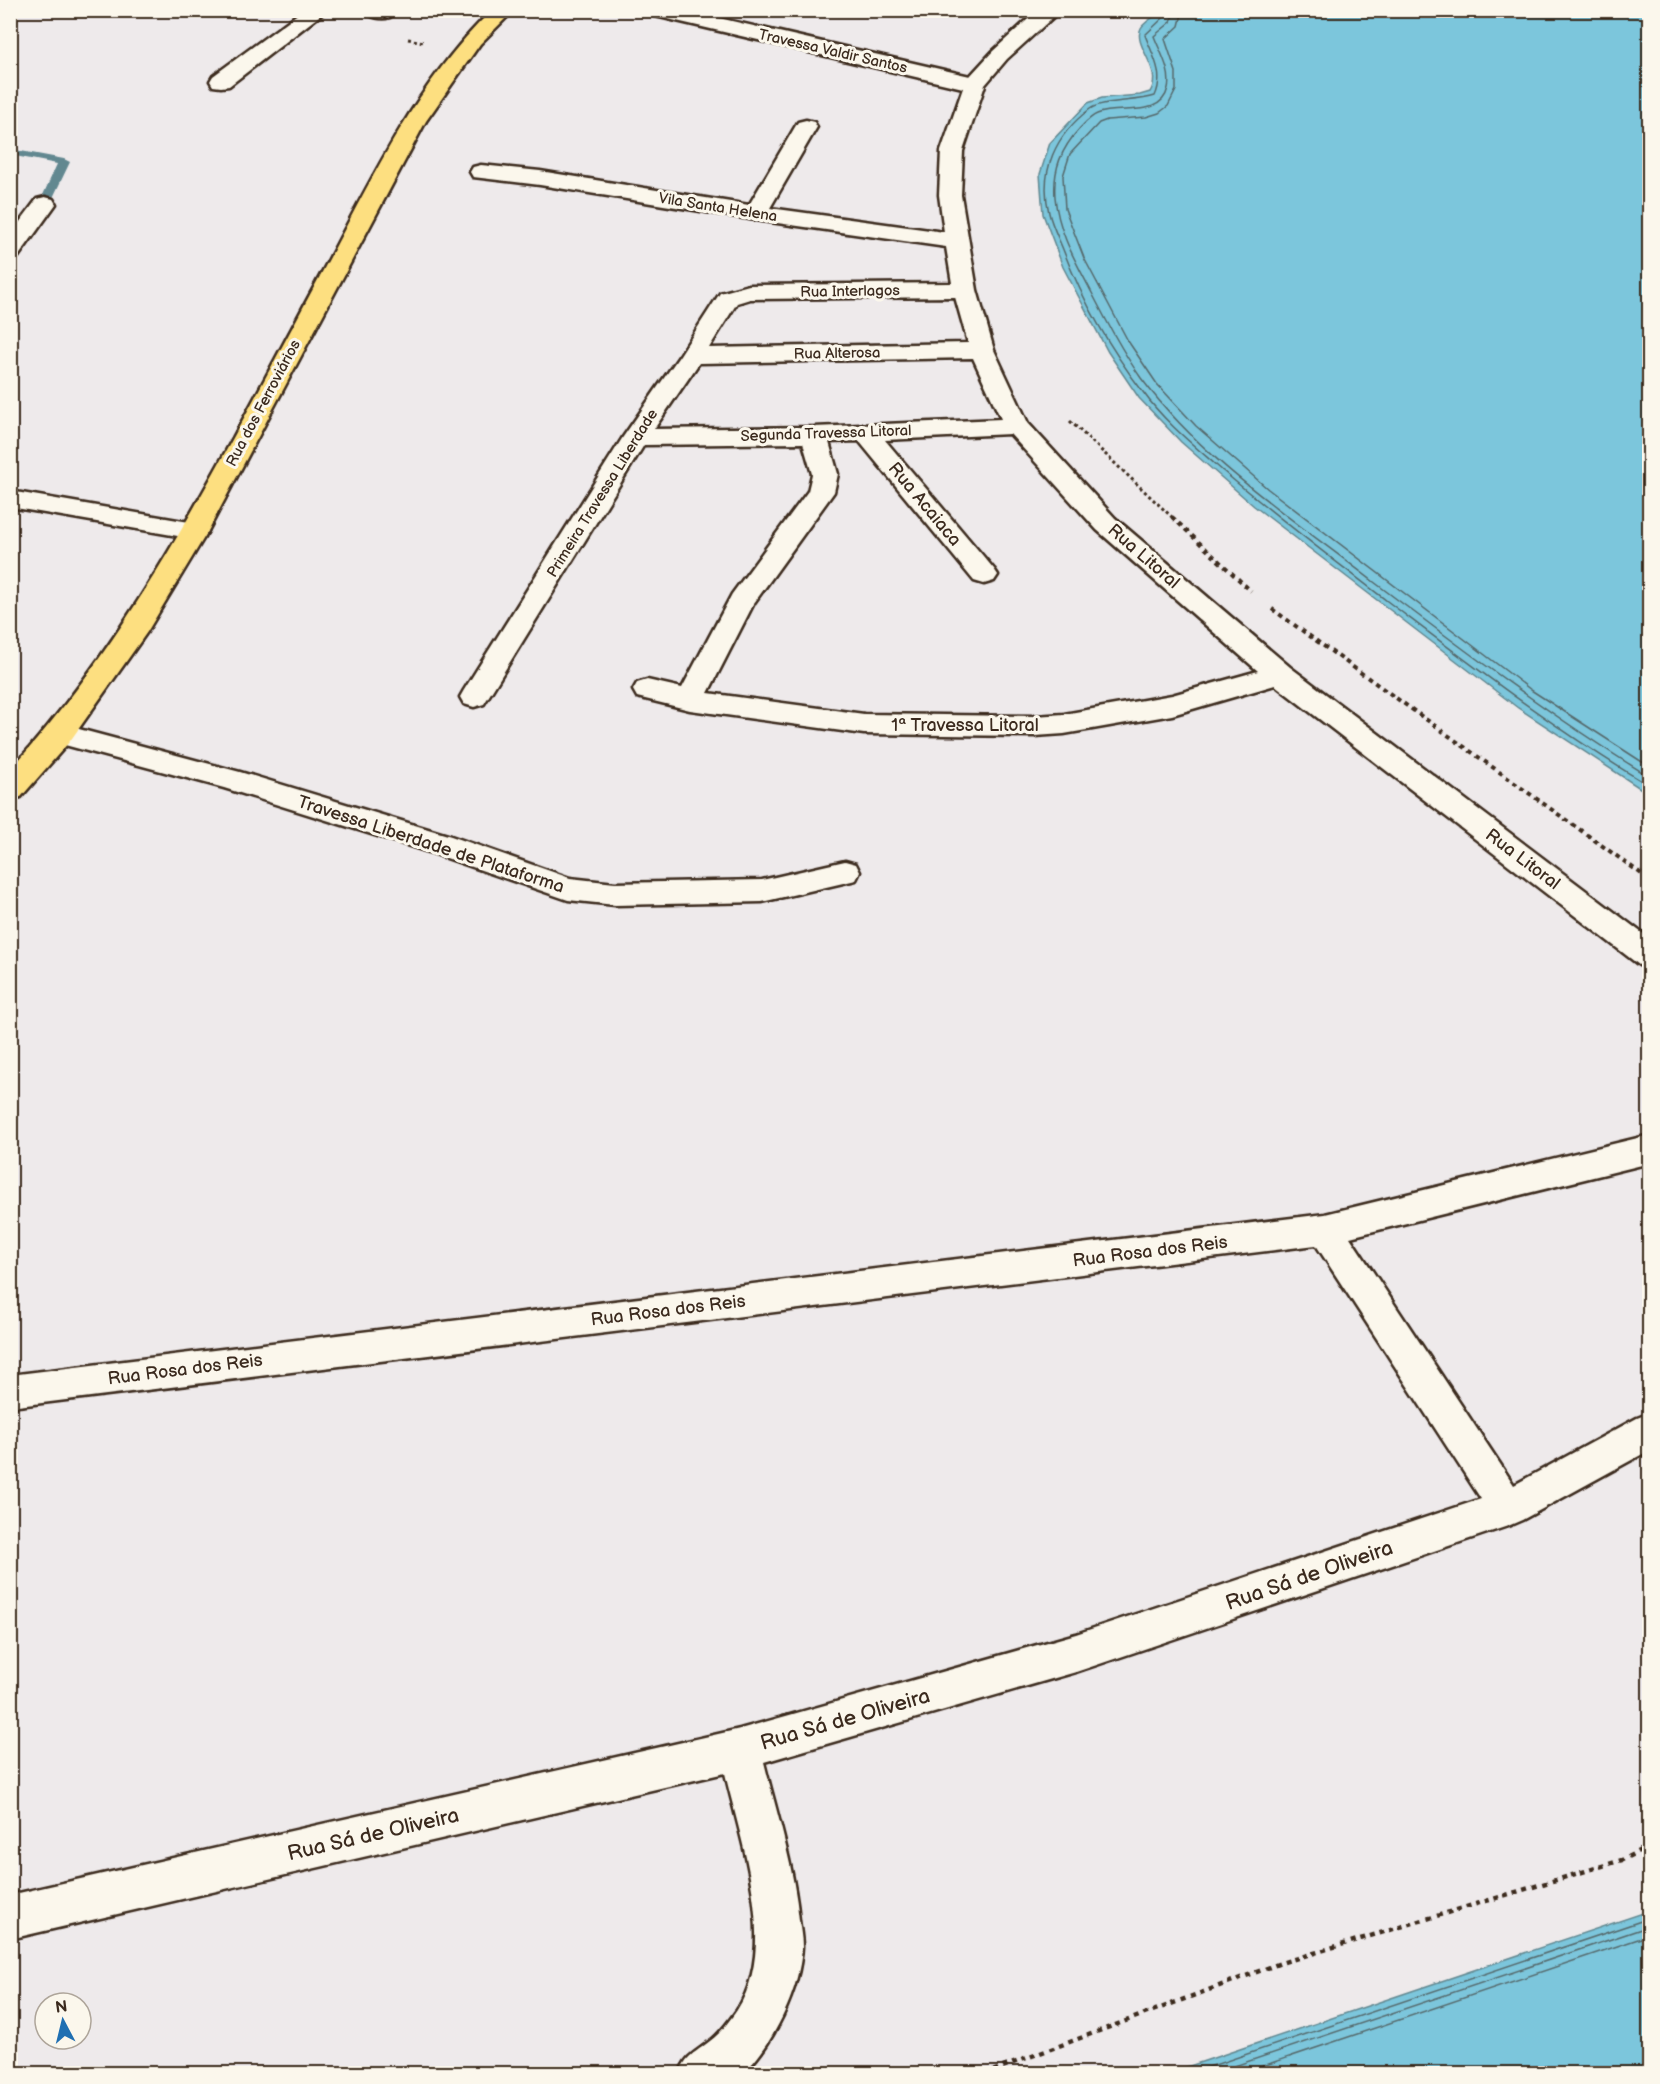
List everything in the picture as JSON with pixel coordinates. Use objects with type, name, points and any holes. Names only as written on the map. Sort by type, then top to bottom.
[{"type":"main road","name":"Rua dos Ferroviários","points":[[10,790],[60,734],[133,632],[195,531],[392,159],[415,120],[466,49],[504,10]]},
{"type":"street","points":[[221,81],[317,10]]},
{"type":"street","name":"Travessa Valdir Santos","points":[[655,10],[975,84]]},
{"type":"street","name":"Rua Litoral","points":[[1051,10],[1000,56],[975,84],[952,151],[950,195],[965,290],[982,350],[1017,426],[1106,524],[1280,674],[1650,956]]},
{"type":"street","points":[[756,213],[806,127]]},
{"type":"street","name":"Vila Santa Helena","points":[[481,172],[540,178],[756,213],[956,241]]},
{"type":"street","points":[[10,252],[45,204]]},
{"type":"street","name":"Rua Interlagos","points":[[735,294],[965,290]]},
{"type":"street","name":"Primeira Travessa Liberdade","points":[[474,697],[636,437],[692,356],[724,302],[735,294]]},
{"type":"street","name":"Rua Alterosa","points":[[692,356],[982,350]]},
{"type":"street","name":"Segunda Travessa Litoral","points":[[636,437],[814,435],[1017,426]]},
{"type":"street","name":"Rua Acaiaca","points":[[866,433],[984,575]]},
{"type":"street","points":[[690,700],[742,600],[821,492],[825,474],[814,435]]},
{"type":"street","points":[[10,500],[195,531]]},
{"type":"street","name":"1ª Travessa Litoral","points":[[647,690],[690,700],[864,724],[955,727],[1047,725],[1185,703],[1280,674]]},
{"type":"street","name":"Travessa Liberdade de Plataforma","points":[[60,734],[229,779],[440,844],[567,889],[615,894],[762,891],[845,872]]},
{"type":"street","name":"Rua Rosa dos Reis","points":[[10,1391],[1325,1229],[1650,1149]]},
{"type":"street","points":[[1325,1229],[1508,1508]]},
{"type":"street","name":"Rua Sá de Oliveira","points":[[10,1917],[740,1749],[1076,1653],[1508,1508],[1650,1430]]},
{"type":"street","points":[[702,2073],[728,2056],[753,2026],[771,1989],[780,1947],[775,1895],[740,1749]]},
{"type":"path","points":[[378,12],[378,22],[385,32],[416,41],[466,49]]},
{"type":"path","points":[[1066,417],[1256,596]]},
{"type":"path","points":[[1264,604],[1650,880]]},
{"type":"path","points":[[984,2073],[1281,1963],[1622,1860],[1650,1845]]},
{"type":"water","points":[[1164,10],[1649,11],[1649,794],[1518,708],[1254,506],[1181,442],[1139,398],[1108,352],[1063,267],[1043,214],[1040,174],[1050,143],[1088,103],[1102,98],[1150,92],[1153,75],[1139,35],[1145,23]]},
{"type":"water","points":[[1649,1911],[1649,2073],[1169,2073]]},
{"type":"waterway","points":[[10,152],[64,162],[45,204]]}]
